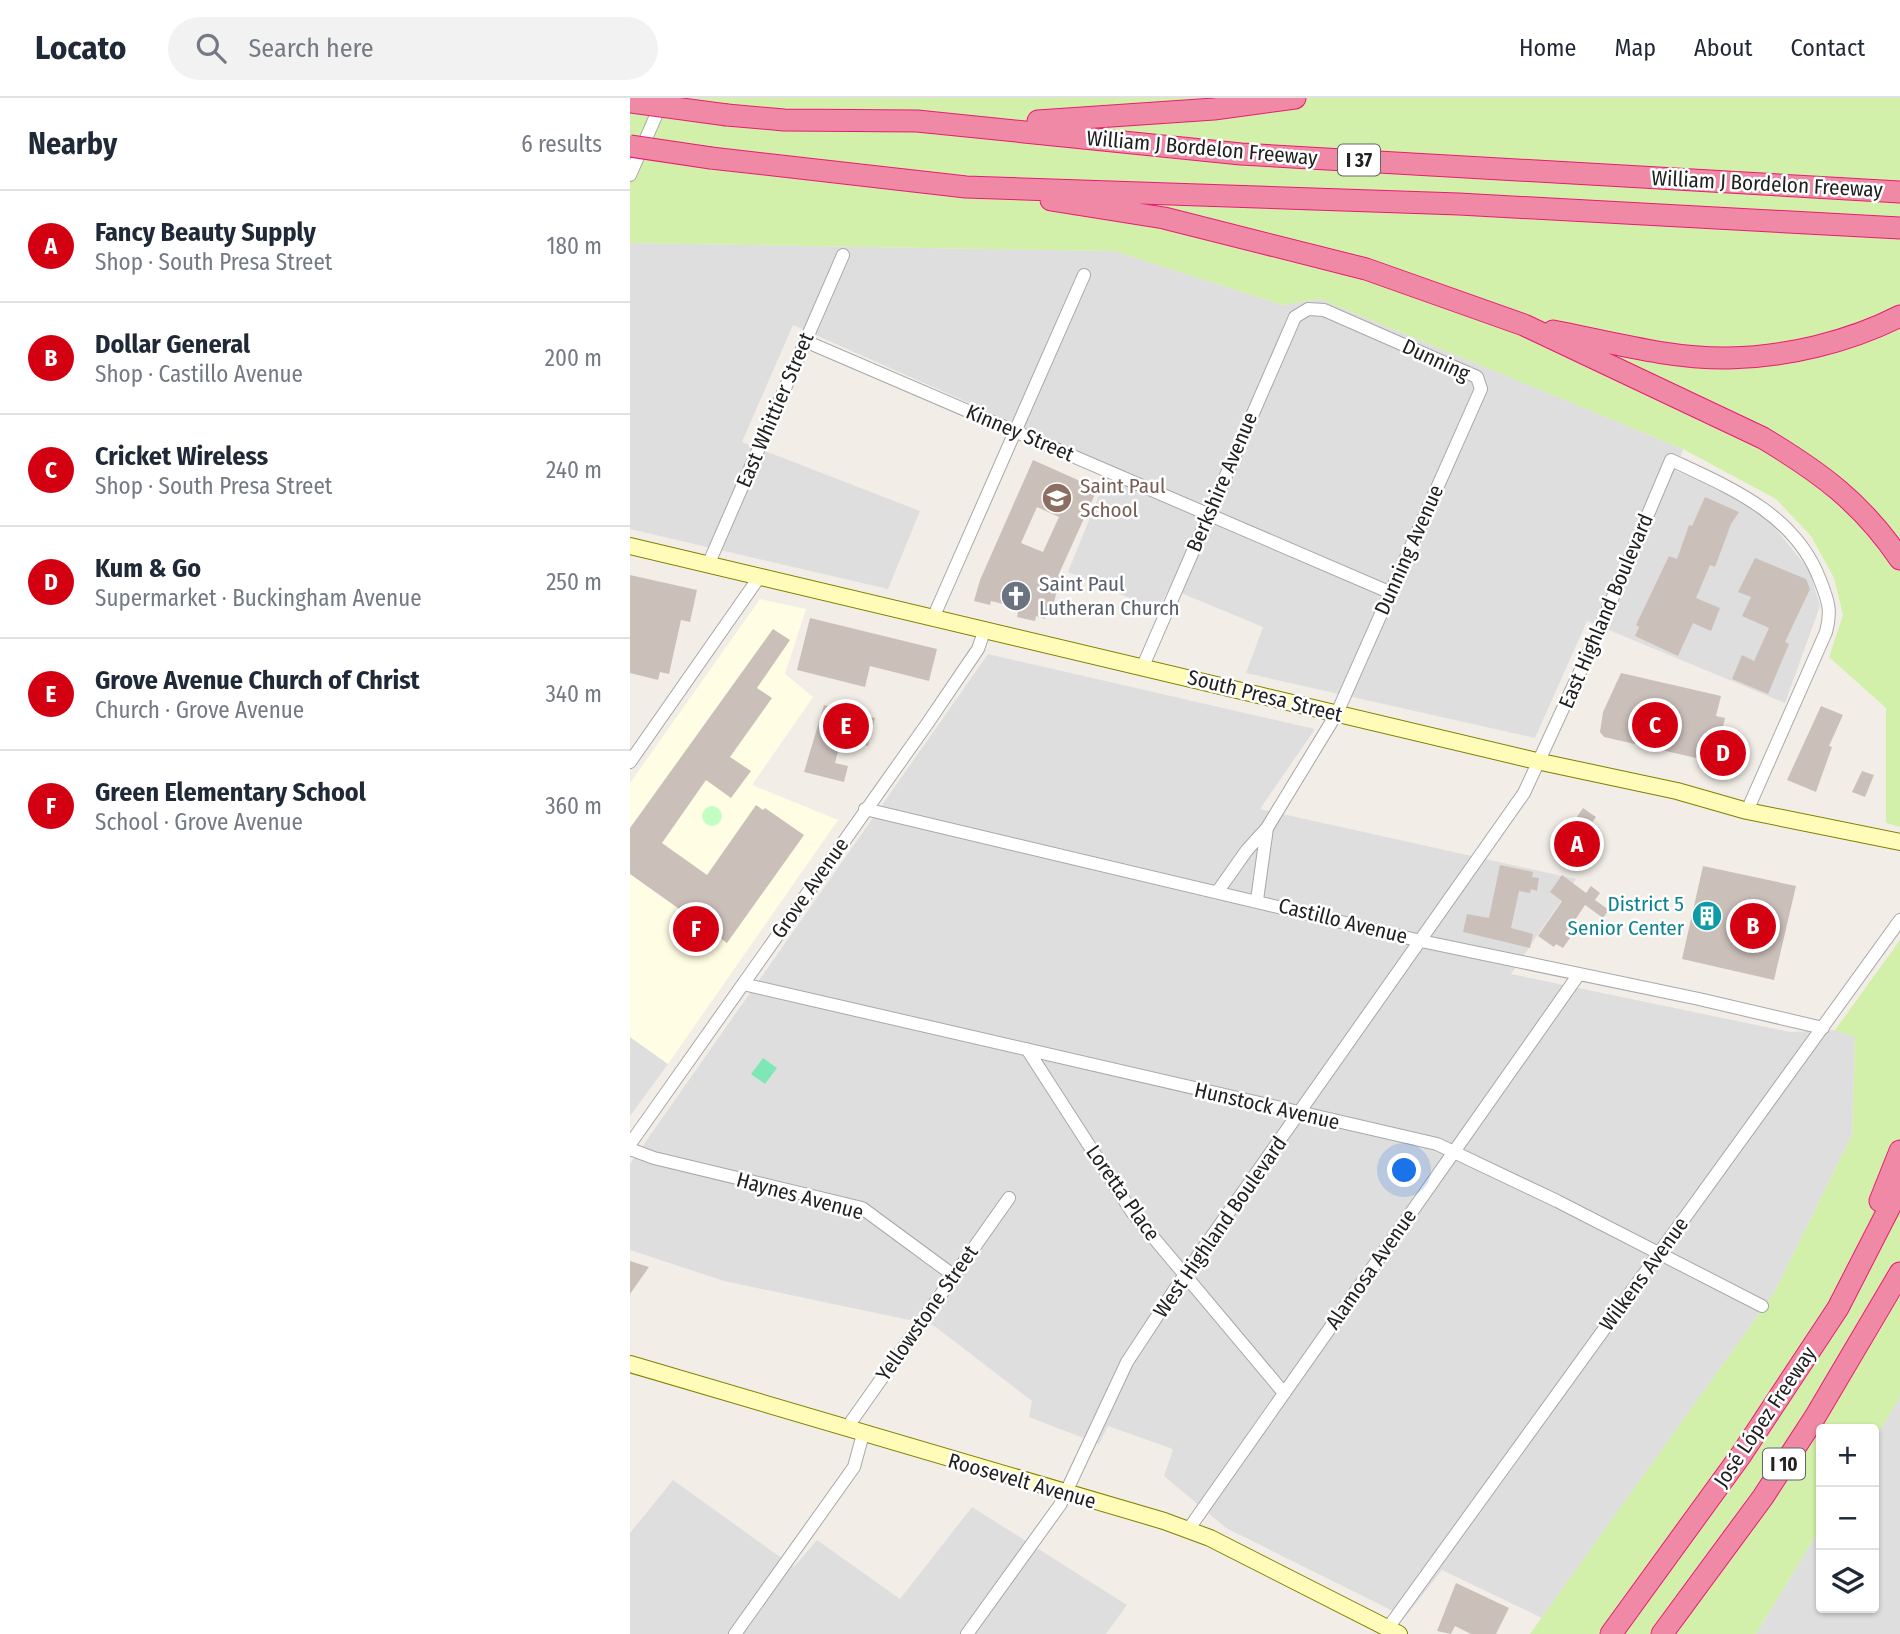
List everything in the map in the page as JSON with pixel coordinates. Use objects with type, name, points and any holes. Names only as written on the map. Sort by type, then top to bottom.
[{"type":"highway","points":[[917,121],[1071,121],[1214,110],[1295,98]]},
{"type":"highway","name":"William J Bordelon Freeway","points":[[630,102],[784,120],[917,121],[1241,154],[1900,192]]},
{"type":"highway","name":"William J Bordelon Freeway","points":[[630,146],[711,158],[966,187],[1459,204],[1900,228]]},
{"type":"highway","points":[[966,187],[1164,218],[1279,245],[1366,269],[1524,325],[1763,438],[1797,458],[1855,502],[1877,525],[1900,559]]},
{"type":"highway","points":[[1524,325],[1649,350],[1727,358],[1840,341],[1900,316]]},
{"type":"highway","points":[[1838,1308],[1900,1151]]},
{"type":"highway","name":"José López Freeway","points":[[1611,1634],[1741,1455],[1838,1308],[1900,1187]]},
{"type":"highway","name":"José López Freeway","points":[[1662,1634],[1763,1497],[1898,1278]]},
{"type":"main road","name":"South Presa Street","points":[[630,546],[1541,762],[1677,791],[1747,811],[1900,842]]},
{"type":"main road","name":"Roosevelt Avenue","points":[[630,1364],[1188,1530],[1210,1538],[1393,1631]]},
{"type":"street","points":[[630,175],[664,98]]},
{"type":"street","name":"East Whittier Street","points":[[708,565],[843,255]]},
{"type":"street","points":[[933,618],[1084,275]]},
{"type":"street","name":"Dunning","points":[[1311,308],[1324,310],[1477,377],[1480,387]]},
{"type":"street","name":"Berkshire Avenue","points":[[1143,666],[1289,327],[1295,317],[1311,308]]},
{"type":"street","name":"Kinney Street","points":[[805,341],[1389,592]]},
{"type":"street","name":"Dunning Avenue","points":[[1217,891],[1267,828],[1337,713],[1480,387]]},
{"type":"street","name":"East Highland Boulevard","points":[[1541,762],[1671,460],[1743,494],[1775,516],[1792,533],[1817,571],[1832,613],[1747,811]]},
{"type":"street","points":[[630,762],[760,576]]},
{"type":"street","name":"Grove Avenue","points":[[630,1144],[978,649],[985,629]]},
{"type":"street","name":"West Highland Boulevard","points":[[967,1634],[1050,1520],[1127,1362],[1184,1276],[1524,793],[1541,762]]},
{"type":"street","name":"Castillo Avenue","points":[[865,809],[1421,941],[1823,1028]]},
{"type":"street","points":[[1257,900],[1267,828]]},
{"type":"street","name":"Wilkens Avenue","points":[[1393,1631],[1900,920]]},
{"type":"street","name":"Alamosa Avenue","points":[[1188,1530],[1579,974]]},
{"type":"street","name":"Hunstock Avenue","points":[[743,984],[1454,1151],[1762,1306]]},
{"type":"street","name":"Loretta Place","points":[[1027,1049],[1132,1212],[1284,1393]]},
{"type":"street","name":"Haynes Avenue","points":[[630,1149],[654,1158],[862,1208],[953,1275]]},
{"type":"street","name":"Yellowstone Street","points":[[846,1429],[1009,1198]]},
{"type":"street","points":[[736,1634],[854,1467],[863,1434]]},
{"type":"shaded area","points":[[630,243],[1114,251],[1283,305],[1320,299],[1683,449],[1676,471],[1733,494],[1772,524],[1809,570],[1820,606],[1785,703],[1587,621],[1535,738],[1246,673],[1263,627],[1169,588],[1158,610],[1068,572],[1111,466],[793,325],[742,442],[920,511],[888,589],[630,529]]},
{"type":"shaded area","points":[[760,599],[806,609],[785,674],[813,697],[752,785],[838,820],[668,1064],[630,1037],[630,783]]},
{"type":"shaded area","points":[[988,654],[1315,729],[1260,809],[1576,879],[1511,974],[1790,1032],[1835,1030],[1855,1037],[1852,1135],[1774,1293],[1542,1618],[1442,1570],[1405,1617],[1226,1528],[1164,1476],[1173,1450],[1170,1448],[1108,1426],[1099,1444],[1029,1417],[1032,1401],[933,1325],[724,1281],[630,1250],[630,1164]]},
{"type":"shaded area","points":[[630,1037],[668,1064],[630,1116]]},
{"type":"shaded area","points":[[1900,1397],[1900,1634],[1756,1634],[1816,1535],[1816,1613],[1879,1613],[1879,1432]]},
{"type":"shaded area","points":[[673,1480],[794,1567],[817,1540],[900,1599],[972,1507],[1127,1605],[1106,1634],[630,1634],[630,1533]]},
{"type":"green space","points":[[630,98],[1900,98],[1900,827],[1886,823],[1886,708],[1829,657],[1843,615],[1834,578],[1811,536],[1776,499],[1683,449],[1320,299],[1283,305],[1114,251],[630,243]]},
{"type":"green space","points":[[708,806],[716,806],[722,816],[716,826],[708,826],[702,820],[702,812]]},
{"type":"green space","points":[[1900,940],[1900,1397],[1879,1432],[1879,1424],[1816,1424],[1816,1535],[1756,1634],[1530,1634],[1774,1293],[1852,1135],[1855,1037],[1835,1030]]},
{"type":"green space","points":[[763,1058],[777,1068],[765,1084],[751,1074]]},
{"type":"building","points":[[1033,460],[1089,485],[1087,488],[1096,492],[1058,576],[1061,576],[1054,602],[1050,601],[1045,619],[1036,616],[1035,621],[1017,617],[1019,608],[991,601],[990,605],[974,601],[980,580]],"holes":[[[1037,507],[1059,517],[1043,552],[1021,543]]]},
{"type":"building","points":[[1705,497],[1739,512],[1731,524],[1715,567],[1710,565],[1696,598],[1720,608],[1711,631],[1693,623],[1678,656],[1635,636],[1639,627],[1636,625],[1669,556],[1677,559],[1689,525],[1692,526]]},
{"type":"building","points":[[1755,558],[1806,579],[1810,589],[1785,642],[1789,644],[1768,694],[1732,679],[1742,655],[1754,661],[1769,628],[1742,616],[1751,597],[1738,592]]},
{"type":"building","points":[[630,575],[697,590],[690,622],[681,620],[669,674],[660,672],[658,680],[630,673]]},
{"type":"building","points":[[810,618],[937,649],[929,681],[870,666],[865,687],[797,670]]},
{"type":"building","points":[[773,629],[790,640],[757,688],[772,698],[730,757],[751,771],[731,798],[706,780],[662,843],[707,875],[756,805],[763,810],[765,808],[804,835],[727,943],[630,874],[630,828]]},
{"type":"building","points":[[1621,673],[1721,696],[1716,716],[1725,718],[1720,739],[1741,743],[1736,767],[1604,737],[1600,732],[1603,712]]},
{"type":"building","points":[[824,705],[875,718],[868,746],[841,739],[835,763],[848,766],[844,782],[804,772]]},
{"type":"building","points":[[1821,706],[1843,715],[1829,746],[1832,747],[1816,792],[1787,780]]},
{"type":"building","points":[[1862,771],[1874,775],[1865,797],[1852,792]]},
{"type":"building","points":[[1583,808],[1596,817],[1582,836],[1595,845],[1585,860],[1560,842]]},
{"type":"building","points":[[1500,865],[1533,872],[1532,877],[1539,878],[1537,891],[1519,891],[1511,928],[1533,934],[1530,948],[1463,932],[1467,914],[1489,918]]},
{"type":"building","points":[[1703,866],[1796,886],[1774,980],[1682,959]]},
{"type":"building","points":[[1562,875],[1586,893],[1591,886],[1600,893],[1595,900],[1609,910],[1603,918],[1585,905],[1565,935],[1570,938],[1563,948],[1556,944],[1554,947],[1538,936],[1562,901],[1550,892]]},
{"type":"building","points":[[630,1261],[649,1267],[630,1294]]},
{"type":"building","points":[[1456,1583],[1509,1608],[1496,1634],[1471,1634],[1455,1626],[1451,1634],[1437,1631]]},
{"type":"place","name":"Saint Paul School","points":[[1057,498]]},
{"type":"place","name":"Saint Paul Lutheran Church","points":[[1016,596]]},
{"type":"place","name":"Cricket Wireless","points":[[1655,725]]},
{"type":"place","name":"Grove Avenue Church of Christ","points":[[846,726]]},
{"type":"place","name":"Kum & Go","points":[[1723,753]]},
{"type":"place","name":"Fancy Beauty Supply","points":[[1577,844]]},
{"type":"place","name":"District 5 Senior Center","points":[[1707,916]]},
{"type":"place","name":"Dollar General","points":[[1753,926]]},
{"type":"place","name":"Green Elementary School","points":[[696,929]]}]
